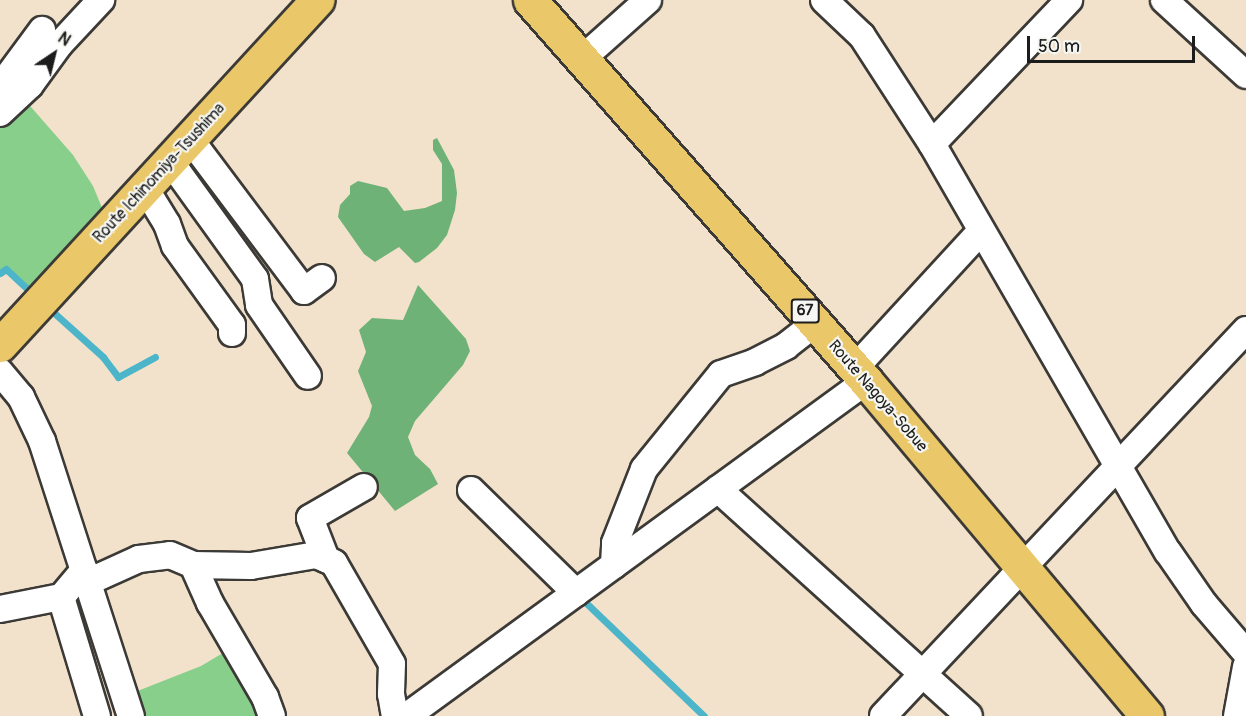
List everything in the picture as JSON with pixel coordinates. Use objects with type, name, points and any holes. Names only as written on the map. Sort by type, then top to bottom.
[{"type":"main road","name":"Route Ichinomiya-Tsushima","points":[[0,345],[318,0]]},
{"type":"main road","name":"Route Nagoya-Sobue","points":[[530,0],[860,375],[1024,567],[1147,716]]},
{"type":"street","points":[[0,114],[30,85],[59,45],[101,0]]},
{"type":"street","points":[[583,58],[648,0]]},
{"type":"street","points":[[824,0],[862,36],[932,144],[1168,552],[1204,604],[1246,653]]},
{"type":"street","points":[[932,144],[1069,0]]},
{"type":"street","points":[[1164,0],[1246,75]]},
{"type":"street","points":[[0,87],[42,30]]},
{"type":"street","points":[[180,150],[304,291],[322,278]]},
{"type":"street","points":[[180,150],[255,279],[259,305],[308,376]]},
{"type":"street","points":[[145,188],[167,224],[175,246],[232,325],[232,333]]},
{"type":"street","points":[[407,716],[718,489],[860,375],[981,231]]},
{"type":"street","points":[[614,565],[615,543],[644,469],[721,374],[755,362],[786,346],[815,323]]},
{"type":"street","points":[[883,716],[1246,330]]},
{"type":"street","points":[[0,372],[21,397],[42,441],[131,716]]},
{"type":"street","points":[[326,559],[310,518],[364,488]]},
{"type":"street","points":[[718,489],[969,716]]},
{"type":"street","points":[[471,490],[576,593]]},
{"type":"street","points":[[0,609],[61,597],[86,576],[139,559],[170,555],[193,565],[251,566],[316,555],[334,562],[392,664],[391,694],[395,716]]},
{"type":"street","points":[[193,565],[210,603],[265,697],[272,716]]},
{"type":"street","points":[[61,597],[97,716]]},
{"type":"street","points":[[1237,716],[1246,667]]},
{"type":"green space","points":[[24,99],[73,155],[93,186],[105,215],[34,292],[6,266],[0,271],[0,121]]},
{"type":"green space","points":[[437,138],[454,170],[457,193],[455,210],[447,235],[437,248],[419,262],[415,263],[399,247],[375,262],[364,254],[338,217],[340,205],[350,194],[350,186],[358,181],[387,188],[404,211],[425,208],[442,201],[442,164],[433,150],[433,140]]},
{"type":"green space","points":[[418,285],[466,339],[470,351],[463,365],[415,421],[408,437],[415,455],[430,469],[438,484],[395,511],[347,453],[369,417],[372,406],[358,371],[366,352],[359,330],[372,318],[403,320]]},
{"type":"green space","points":[[228,650],[265,716],[143,716],[135,692],[201,666]]},
{"type":"waterway","points":[[0,273],[6,269],[31,292]]},
{"type":"waterway","points":[[52,311],[103,357],[118,377],[155,357]]},
{"type":"waterway","points":[[582,599],[704,716]]}]
